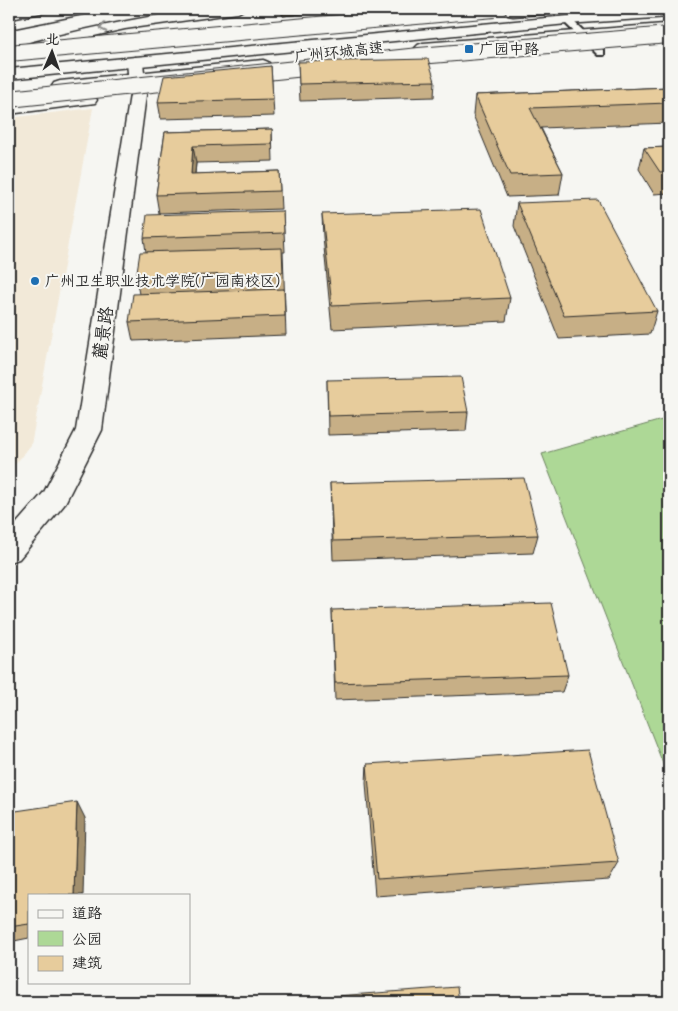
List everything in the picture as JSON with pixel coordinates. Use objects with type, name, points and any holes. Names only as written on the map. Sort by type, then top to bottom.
[{"type":"main road","points":[[9,25],[88,9]]},
{"type":"main road","points":[[9,54],[104,27],[150,19],[238,9]]},
{"type":"main road","name":"广州环城高速","points":[[9,54],[494,9]]},
{"type":"main road","points":[[513,12],[530,9]]},
{"type":"main road","points":[[9,60],[551,9]]},
{"type":"main road","points":[[9,109],[136,78],[567,20],[669,13]]},
{"type":"main road","points":[[9,91],[669,26]]},
{"type":"main road","name":"广州环城高速","points":[[9,85],[441,42],[669,26]]},
{"type":"main road","points":[[9,99],[419,56],[669,35]]},
{"type":"main road","points":[[9,74],[136,78]]},
{"type":"main road","name":"麓景路","points":[[9,551],[54,498],[89,430],[136,78]]},
{"type":"lane","points":[[567,20],[601,53]]},
{"type":"shaded area","name":"广州卫生职业技术学院(广园南校区)","points":[[93,108],[31,445],[9,472],[9,118]]},
{"type":"green space","points":[[669,418],[669,779],[542,454]]},
{"type":"building","points":[[428,59],[435,81],[299,84],[298,62]]},
{"type":"building","points":[[271,66],[273,99],[158,102],[164,76]]},
{"type":"building","points":[[669,87],[669,103],[530,108],[563,173],[510,175],[475,95]]},
{"type":"building","points":[[272,129],[272,144],[193,146],[191,174],[279,171],[280,191],[156,195],[165,132]]},
{"type":"building","points":[[669,147],[669,171],[660,172],[644,148]]},
{"type":"building","points":[[598,200],[657,311],[564,316],[517,203]]},
{"type":"building","points":[[481,209],[510,298],[332,306],[322,214]]},
{"type":"building","points":[[283,211],[284,233],[144,238],[147,215]]},
{"type":"building","points":[[282,248],[283,272],[136,278],[140,252]]},
{"type":"building","points":[[284,289],[285,316],[129,322],[133,294]]},
{"type":"building","points":[[461,377],[468,412],[328,416],[327,380]]},
{"type":"building","points":[[524,478],[538,535],[333,541],[330,483]]},
{"type":"building","points":[[551,603],[568,675],[335,683],[332,610]]},
{"type":"building","points":[[588,750],[619,863],[377,879],[367,764]]},
{"type":"building","points":[[77,802],[74,894],[28,894],[28,924],[9,927],[9,812]]},
{"type":"building","points":[[457,987],[459,1002],[256,1002]]},
{"type":"building","points":[[668,998],[669,1002],[609,1002]]},
{"type":"place","name":"广园中路","points":[[469,49]]},
{"type":"place","name":"广州卫生职业技术学院(广园南校区)","points":[[35,281]]}]
